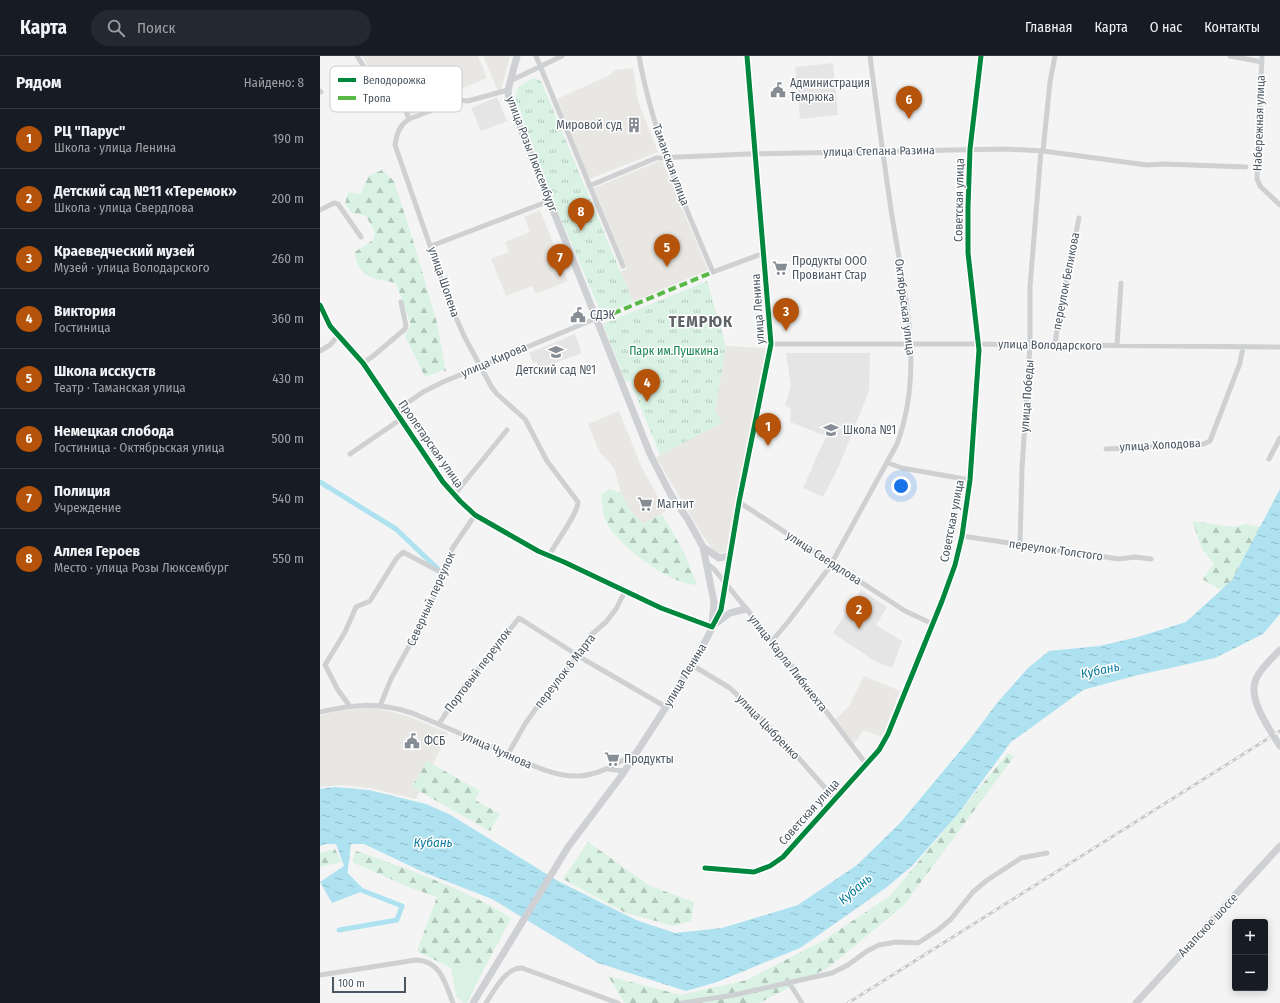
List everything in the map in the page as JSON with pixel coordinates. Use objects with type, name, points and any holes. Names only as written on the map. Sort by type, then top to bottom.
[{"type":"main road","name":"улица Розы Люксембург","points":[[517,56],[508,90],[514,111],[650,454],[703,547],[714,602],[712,627]]},
{"type":"main road","name":"улица Ленина","points":[[473,1003],[558,862],[638,751],[666,707],[692,664],[721,610],[738,502],[771,344],[747,56]]},
{"type":"main road","points":[[703,547],[719,558],[729,556]]},
{"type":"main road","points":[[712,627],[730,613],[746,609]]},
{"type":"main road","points":[[1280,650],[1265,666],[1255,681],[1256,697],[1263,720],[1280,746]]},
{"type":"main road","name":"Анапское шоссе","points":[[1136,1003],[1280,846]]},
{"type":"street","points":[[356,56],[363,66]]},
{"type":"street","points":[[536,56],[623,266]]},
{"type":"street","points":[[510,81],[562,56]]},
{"type":"street","name":"Таманская улица","points":[[639,56],[647,95],[666,157],[713,272],[764,253]]},
{"type":"street","name":"Октябрьская улица","points":[[772,641],[832,563],[888,463],[904,427],[911,378],[912,344],[882,151],[870,56]]},
{"type":"street","name":"Советская улица","points":[[705,868],[754,872],[770,866],[783,857],[879,750],[888,734],[933,624],[955,565],[962,536],[970,480],[978,378],[978,344],[968,253],[970,149],[981,56]]},
{"type":"street","name":"улица Победы","points":[[1020,545],[1022,469],[1030,345],[1032,251],[1050,82],[1055,56]]},
{"type":"street","points":[[1230,56],[1262,59]]},
{"type":"street","name":"Набережная улица","points":[[1262,59],[1257,180],[1260,186],[1280,205]]},
{"type":"street","points":[[462,100],[468,101],[508,90]]},
{"type":"street","points":[[406,112],[409,119],[428,112]]},
{"type":"street","name":"улица Шопена","points":[[409,119],[401,125],[397,133],[395,145],[451,306],[464,336],[497,394],[525,419],[548,461],[578,502],[577,510],[554,545],[549,556]]},
{"type":"street","name":"улица Степана Разина","points":[[589,186],[656,158],[755,154],[970,149],[1042,151],[1147,165],[1164,164],[1246,167]]},
{"type":"street","points":[[431,246],[549,201]]},
{"type":"street","points":[[320,210],[334,203],[342,208],[360,237]]},
{"type":"street","name":"переулок Беликова","points":[[1055,345],[1078,218]]},
{"type":"street","points":[[1117,346],[1121,283]]},
{"type":"street","points":[[363,363],[403,331],[406,326],[401,302]]},
{"type":"street","name":"Пролетарская улица","points":[[320,305],[338,336],[363,363],[443,482],[475,515],[501,531],[549,556],[661,608],[712,627]]},
{"type":"street","name":"улица Кирова","points":[[396,411],[423,392],[480,366],[596,318]]},
{"type":"street","points":[[320,351],[330,345],[338,336]]},
{"type":"street","name":"улица Володарского","points":[[771,344],[978,344],[1280,347]]},
{"type":"street","name":"улица Холодова","points":[[1106,449],[1201,445],[1210,441],[1240,364],[1243,347]]},
{"type":"street","points":[[350,454],[401,419]]},
{"type":"street","points":[[454,495],[507,430]]},
{"type":"street","points":[[1269,459],[1280,438]]},
{"type":"street","points":[[888,463],[902,468],[970,480]]},
{"type":"street","name":"улица Свердлова","points":[[738,502],[905,611],[933,624]]},
{"type":"street","name":"Северный переулок","points":[[380,706],[391,679],[423,621],[444,574],[452,549],[475,515]]},
{"type":"street","name":"переулок Толстого","points":[[962,536],[1119,559],[1135,557],[1151,559]]},
{"type":"street","points":[[349,705],[338,690],[325,665],[345,632],[354,610],[359,605],[370,601],[399,554],[406,553],[444,574]]},
{"type":"street","name":"улица Карла Либкнехта","points":[[707,564],[714,569],[772,641],[866,764]]},
{"type":"street","name":"переулок 8 Марта","points":[[508,754],[534,711],[578,655],[591,635],[606,622],[616,609],[626,591]]},
{"type":"street","name":"Портовый переулок","points":[[439,724],[461,690],[518,618],[578,655]]},
{"type":"street","points":[[578,655],[666,707]]},
{"type":"street","name":"улица Цыбренко","points":[[692,664],[730,688],[756,712],[835,799]]},
{"type":"street","name":"улица Чуянова","points":[[320,712],[349,705],[380,706],[402,709],[554,774],[569,776],[581,776],[606,769],[638,751]]},
{"type":"street","name":"улица Чуянова","points":[[606,769],[624,770]]},
{"type":"street","points":[[682,1003],[734,995],[788,981],[832,972],[848,965],[867,951],[879,945],[896,942],[918,943],[951,919],[974,892],[986,882],[1021,858],[1047,854]]},
{"type":"street","points":[[320,975],[416,960],[426,961],[438,970],[453,1003]]},
{"type":"street","points":[[486,1003],[496,988],[512,970],[517,968],[522,968],[616,1003]]},
{"type":"street","points":[[788,981],[802,1003]]},
{"type":"shaded area","points":[[362,56],[478,56],[487,78],[462,88],[462,66],[368,66]]},
{"type":"shaded area","points":[[483,56],[510,56],[501,90],[498,91]]},
{"type":"shaded area","points":[[833,63],[838,115],[800,119],[795,67]]},
{"type":"shaded area","points":[[633,68],[638,101],[658,152],[589,179],[557,99],[610,75],[614,70]]},
{"type":"shaded area","points":[[497,97],[507,121],[481,131],[471,108]]},
{"type":"shaded area","points":[[409,112],[418,112],[410,115]]},
{"type":"shaded area","points":[[662,160],[708,270],[633,302],[620,272],[627,269],[594,188]]},
{"type":"shaded area","points":[[540,210],[568,281],[536,294],[532,286],[506,296],[491,259],[509,252],[505,242],[530,232],[524,217]]},
{"type":"shaded area","name":"Детский сад №1","points":[[575,334],[582,353],[539,369],[537,362],[533,363],[529,353]]},
{"type":"shaded area","points":[[726,346],[766,348],[726,552],[716,554],[701,533],[656,457],[721,423],[715,411]]},
{"type":"shaded area","name":"Школа №1","points":[[786,353],[870,353],[869,391],[839,466],[823,497],[803,488],[826,436],[790,422],[791,409],[785,405],[791,387]]},
{"type":"shaded area","points":[[619,411],[641,466],[666,511],[644,524],[631,512],[621,493],[614,468],[599,451],[588,424]]},
{"type":"shaded area","points":[[861,590],[887,607],[876,625],[902,641],[892,668],[873,660],[833,633]]},
{"type":"shaded area","points":[[864,676],[900,691],[882,737],[863,730],[853,744],[835,720],[849,706]]},
{"type":"shaded area","points":[[371,707],[408,716],[448,733],[416,799],[370,788],[341,785],[320,787],[320,716],[341,709]]},
{"type":"green space","points":[[533,78],[541,81],[633,302],[602,315],[556,207],[515,98],[518,87]]},
{"type":"green space","points":[[382,170],[394,181],[415,247],[437,323],[446,372],[443,370],[425,377],[405,336],[411,325],[396,283],[368,276],[359,267],[356,261],[355,252],[373,240],[375,232],[366,216],[352,213],[345,204],[348,192],[361,194],[368,176]]},
{"type":"green space","name":"Парк им.Пушкина","points":[[707,281],[726,346],[715,411],[722,423],[660,455],[630,381],[626,382],[603,324]]},
{"type":"green space","points":[[609,489],[621,493],[631,512],[644,524],[662,514],[684,552],[697,585],[675,579],[662,572],[636,555],[616,536],[607,523],[602,507],[601,495]]},
{"type":"green space","points":[[1192,521],[1234,527],[1246,524],[1261,527],[1232,580],[1221,590],[1202,579],[1214,564],[1202,549]]},
{"type":"green space","points":[[1008,753],[1014,757],[903,906],[829,967],[759,1003],[625,1003],[608,976],[681,995],[747,980],[824,940],[891,895]]},
{"type":"green space","points":[[427,761],[480,791],[475,800],[500,814],[490,831],[412,787]]},
{"type":"green space","points":[[588,842],[650,886],[694,902],[691,921],[673,926],[624,912],[563,879]]},
{"type":"green space","points":[[335,849],[341,862],[320,867],[320,853]]},
{"type":"green space","points":[[356,851],[455,889],[493,907],[511,918],[484,969],[473,962],[451,968],[417,951],[437,897],[411,888],[352,862]]},
{"type":"green space","points":[[473,962],[484,969],[467,1003],[464,1003],[456,996],[451,968]]},
{"type":"water","name":"Кубань","points":[[1280,489],[1280,614],[1263,634],[1215,658],[1134,676],[1083,690],[1011,742],[958,814],[912,866],[887,887],[800,948],[717,982],[686,991],[598,963],[492,899],[423,872],[364,844],[351,844],[347,877],[363,891],[332,903],[320,882],[344,866],[336,844],[326,844],[320,846],[320,789],[334,787],[369,790],[426,804],[449,814],[558,881],[636,920],[675,933],[722,928],[798,905],[857,865],[900,823],[970,739],[997,703],[1028,668],[1049,651],[1099,646],[1138,637],[1186,622],[1232,580]]},
{"type":"waterway","points":[[320,482],[396,529],[438,569]]},
{"type":"waterway","points":[[339,930],[397,920],[402,906],[361,890],[343,872]]},
{"type":"railway","points":[[848,1003],[1280,731]]},
{"type":"marked path","points":[[602,318],[713,272]]},
{"type":"cycle path","points":[[320,305],[330,326],[363,363],[443,482],[475,515],[538,551],[661,608],[712,627],[721,610],[739,502],[771,344],[747,56]]},
{"type":"cycle path","points":[[705,868],[754,872],[770,866],[783,857],[879,750],[888,734],[955,565],[962,536],[970,480],[979,350],[968,253],[968,207],[970,149],[981,56]]},
{"type":"place","name":"Администрация Темрюка","points":[[778,90]]},
{"type":"place","name":"Немецкая слобода","points":[[909,119]]},
{"type":"place","name":"Мировой суд","points":[[634,125]]},
{"type":"place","name":"Аллея Героев","points":[[581,231]]},
{"type":"place","name":"Школа исскуств","points":[[667,267]]},
{"type":"place","name":"Продукты ООО Провиант Стар","points":[[780,268]]},
{"type":"place","name":"Полиция","points":[[560,277]]},
{"type":"place","name":"СДЭК","points":[[578,315]]},
{"type":"place","name":"Краеведческий музей","points":[[786,331]]},
{"type":"place","name":"Детский сад №1","points":[[556,352]]},
{"type":"place","name":"Виктория","points":[[647,402]]},
{"type":"place","name":"Школа №1","points":[[831,430]]},
{"type":"place","name":"РЦ \"Парус\"","points":[[768,446]]},
{"type":"place","name":"Магнит","points":[[645,504]]},
{"type":"place","name":"Детский сад №11 «Теремок»","points":[[859,629]]},
{"type":"place","name":"ФСБ","points":[[412,741]]},
{"type":"place","name":"Продукты","points":[[612,759]]},
{"type":"district","name":"ТЕМРЮК","points":[[701,321]]}]
